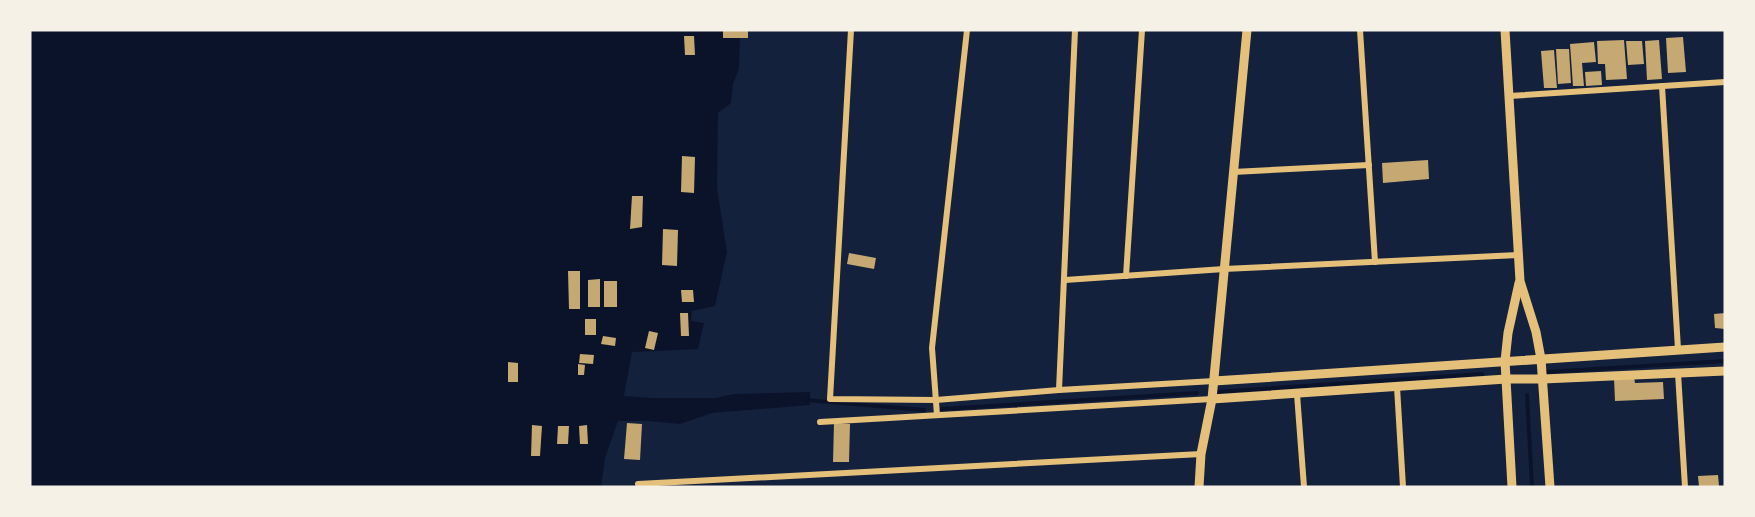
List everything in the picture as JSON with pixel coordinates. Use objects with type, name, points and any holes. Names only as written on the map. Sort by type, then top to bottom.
[{"type":"street","points":[[851,30],[830,399],[936,400],[1725,347]]},
{"type":"street","points":[[937,415],[932,348],[967,30]]},
{"type":"street","points":[[1059,390],[1075,30]]},
{"type":"street","points":[[1126,276],[1142,30]]},
{"type":"street","points":[[1198,487],[1201,454],[1214,381],[1247,30]]},
{"type":"street","points":[[1360,30],[1375,262]]},
{"type":"street","points":[[1505,30],[1520,281],[1536,332],[1541,359],[1550,487]]},
{"type":"street","points":[[1509,96],[1725,82]]},
{"type":"street","points":[[1662,86],[1678,349]]},
{"type":"street","points":[[1233,172],[1369,165]]},
{"type":"street","points":[[1065,280],[1224,269],[1518,255]]},
{"type":"street","points":[[1512,487],[1505,361],[1508,333],[1520,281]]},
{"type":"street","points":[[820,422],[1297,394],[1506,379],[1725,371]]},
{"type":"street","points":[[1678,373],[1685,487]]},
{"type":"street","points":[[1397,387],[1403,487]]},
{"type":"street","points":[[1297,394],[1304,487]]},
{"type":"street","points":[[638,484],[1201,454]]},
{"type":"water","points":[[30,30],[740,30],[739,69],[733,84],[731,103],[718,113],[717,188],[727,252],[715,306],[692,311],[691,321],[704,323],[698,349],[632,352],[624,396],[716,398],[734,394],[810,392],[810,405],[712,413],[680,424],[618,421],[605,458],[601,487],[30,487]]},
{"type":"building","points":[[723,30],[748,30],[748,38],[723,38]]},
{"type":"building","points":[[684,36],[694,36],[695,55],[685,55]]},
{"type":"building","points":[[1683,37],[1686,72],[1668,73],[1666,38]]},
{"type":"building","points":[[1624,40],[1627,79],[1606,80],[1605,64],[1598,64],[1597,41]]},
{"type":"building","points":[[1659,40],[1662,79],[1647,80],[1645,41]]},
{"type":"building","points":[[1626,41],[1642,41],[1644,64],[1628,65]]},
{"type":"building","points":[[1594,42],[1596,62],[1582,63],[1584,86],[1573,86],[1570,44]]},
{"type":"building","points":[[1556,49],[1569,49],[1571,83],[1558,84]]},
{"type":"building","points":[[1554,50],[1557,88],[1544,88],[1541,51]]},
{"type":"building","points":[[1601,71],[1602,85],[1586,86],[1585,72]]},
{"type":"building","points":[[682,156],[695,157],[694,193],[681,192]]},
{"type":"building","points":[[1428,160],[1429,179],[1383,183],[1382,163]]},
{"type":"building","points":[[632,196],[643,196],[642,227],[630,229]]},
{"type":"building","points":[[663,229],[678,230],[677,266],[662,265]]},
{"type":"building","points":[[849,253],[876,258],[874,269],[847,264]]},
{"type":"building","points":[[568,271],[580,271],[580,309],[569,309]]},
{"type":"building","points":[[600,279],[600,307],[588,307],[588,280]]},
{"type":"building","points":[[604,281],[617,281],[617,307],[604,307]]},
{"type":"building","points":[[681,290],[693,290],[694,302],[682,302]]},
{"type":"building","points":[[680,313],[688,313],[689,336],[681,336]]},
{"type":"building","points":[[1725,313],[1725,329],[1715,328],[1714,314]]},
{"type":"building","points":[[585,319],[596,319],[596,335],[585,335]]},
{"type":"building","points":[[649,331],[658,333],[654,350],[645,348]]},
{"type":"building","points":[[603,336],[616,338],[615,346],[601,344]]},
{"type":"building","points":[[580,354],[594,355],[593,364],[579,363]]},
{"type":"building","points":[[508,362],[518,363],[518,382],[508,382]]},
{"type":"building","points":[[578,364],[585,365],[584,375],[578,375]]},
{"type":"building","points":[[1634,377],[1635,383],[1663,382],[1664,399],[1615,401],[1614,378]]},
{"type":"building","points":[[627,423],[642,424],[640,460],[624,459]]},
{"type":"building","points":[[834,423],[850,424],[849,462],[833,462]]},
{"type":"building","points":[[532,425],[542,426],[540,456],[531,456]]},
{"type":"building","points":[[587,425],[588,444],[580,444],[579,426]]},
{"type":"building","points":[[558,426],[569,426],[568,444],[557,444]]},
{"type":"building","points":[[1718,475],[1719,486],[1699,487],[1698,476]]},
{"type":"waterway","points":[[1547,372],[1725,361]]},
{"type":"waterway","points":[[1216,392],[1482,374]]},
{"type":"waterway","points":[[942,409],[1197,393]]},
{"type":"waterway","points":[[1527,395],[1532,487]]},
{"type":"waterway","points":[[806,400],[924,410]]}]
